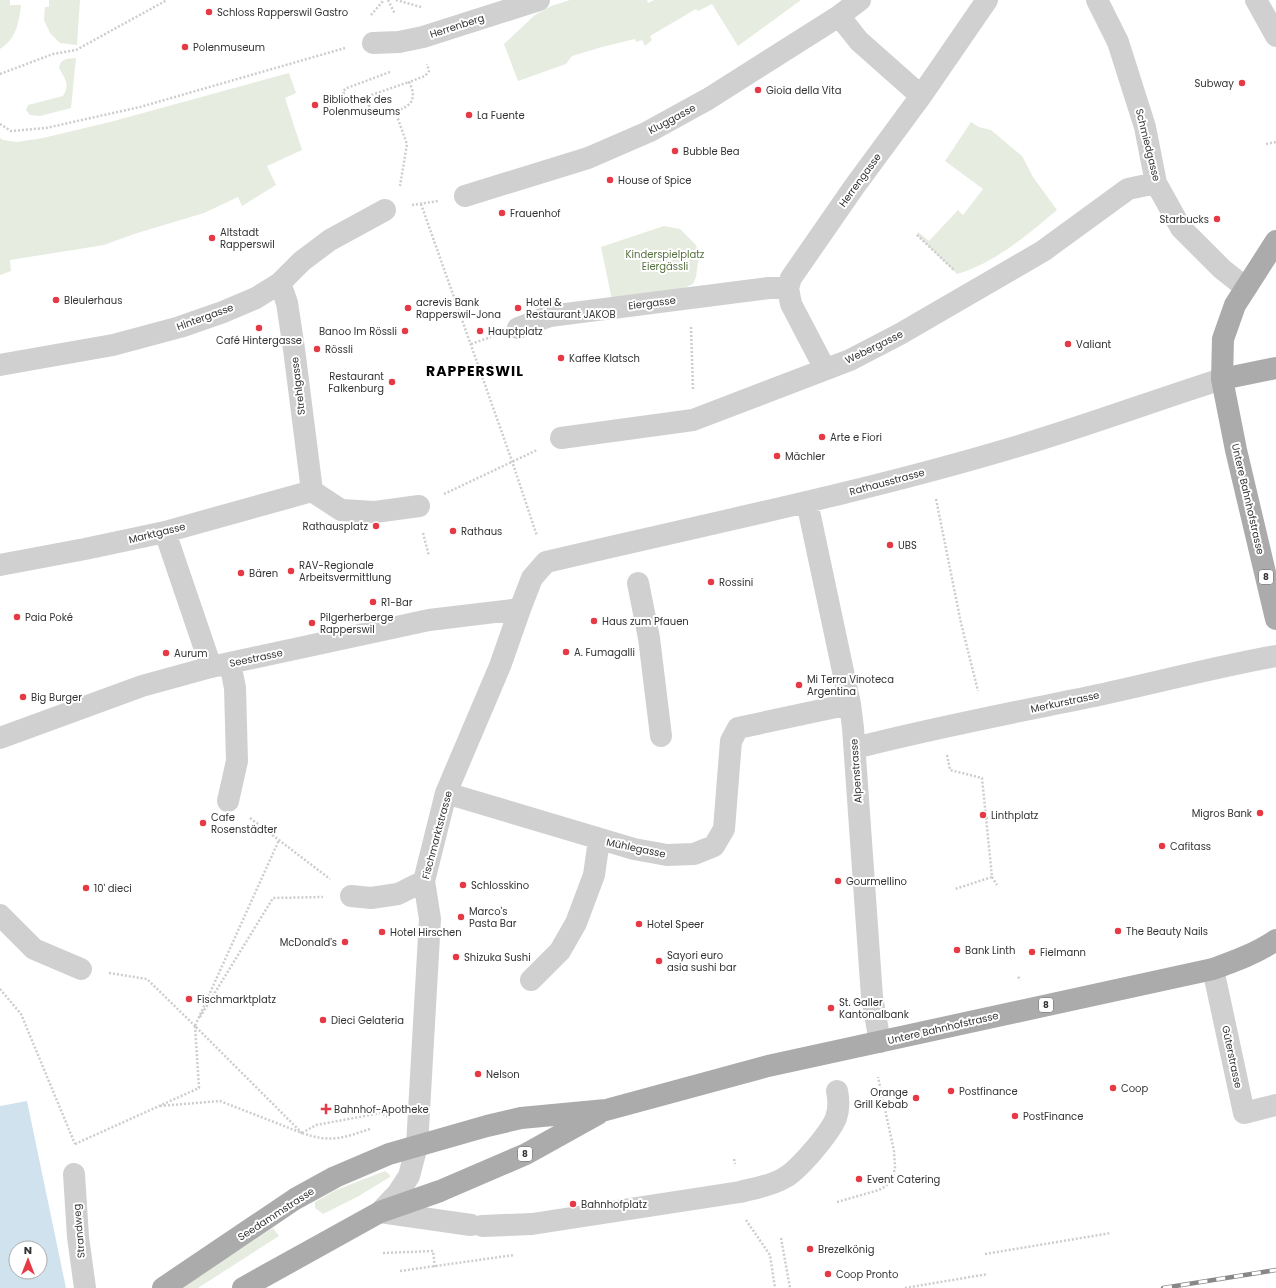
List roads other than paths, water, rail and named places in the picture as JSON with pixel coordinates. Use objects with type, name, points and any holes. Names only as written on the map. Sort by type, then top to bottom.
[{"type":"main road","name":"Untere Bahnhofstrasse","points":[[1276,241],[1235,304],[1223,339],[1222,379],[1236,450],[1276,619]]},
{"type":"main road","points":[[1222,379],[1276,368]]},
{"type":"main road","name":"Untere Bahnhofstrasse","points":[[487,1126],[521,1118],[606,1110],[768,1066],[1213,969],[1236,961],[1264,948],[1276,940]]},
{"type":"main road","name":"Untere Bahnhofstrasse","points":[[380,1212],[440,1191],[526,1154],[606,1110]]},
{"type":"main road","name":"Seedammstrasse","points":[[163,1288],[260,1224],[294,1199],[341,1174],[389,1154],[487,1126]]},
{"type":"main road","name":"8","points":[[243,1288],[380,1212]]},
{"type":"street","name":"Herrenberg","points":[[373,43],[399,42],[424,37],[539,0]]},
{"type":"street","name":"Kluggasse","points":[[465,196],[588,158],[648,132],[708,100],[839,16],[860,0]]},
{"type":"street","name":"Herrengasse","points":[[788,288],[791,278],[854,187],[921,96],[987,0]]},
{"type":"street","name":"Schmiedgasse","points":[[1098,0],[1118,42],[1145,127],[1156,183],[1181,228],[1222,269],[1246,288]]},
{"type":"street","points":[[1256,0],[1273,22]]},
{"type":"street","points":[[839,16],[860,41],[921,96]]},
{"type":"street","name":"Webergasse","points":[[560,438],[693,420],[850,360],[973,293],[1043,251],[1128,189],[1156,183]]},
{"type":"street","name":"Hintergasse","points":[[0,365],[113,345],[180,327],[223,312],[256,298],[280,283],[302,261],[330,240],[385,210]]},
{"type":"street","name":"Strehlgasse","points":[[280,283],[287,303],[312,491]]},
{"type":"street","name":"Eiergasse","points":[[518,328],[550,316],[769,288],[788,288]]},
{"type":"street","points":[[788,288],[791,304],[825,369]]},
{"type":"street","name":"Rathausstrasse","points":[[546,562],[807,502],[930,471],[1026,444],[1222,379]]},
{"type":"street","points":[[312,491],[341,510],[375,512],[419,506]]},
{"type":"street","name":"Marktgasse","points":[[0,565],[165,532],[312,491]]},
{"type":"street","name":"Alpenstrasse","points":[[807,502],[850,704],[855,748],[872,997],[880,1042]]},
{"type":"street","points":[[165,532],[221,665],[234,688],[237,761],[228,801]]},
{"type":"street","name":"Fischmarktstrasse","points":[[380,1212],[398,1193],[409,1176],[417,1146],[430,919],[424,881],[446,793],[500,666],[532,578],[546,562]]},
{"type":"street","points":[[638,584],[649,638],[661,736]]},
{"type":"street","name":"Seestrasse","points":[[0,738],[142,686],[221,665],[429,620],[520,608]]},
{"type":"street","name":"Merkurstrasse","points":[[855,748],[984,718],[1091,697],[1224,666],[1276,656]]},
{"type":"street","name":"Mühlegasse","points":[[446,793],[599,840],[634,849],[667,855],[694,854],[714,846],[724,829],[731,741],[738,728],[850,704]]},
{"type":"street","points":[[531,980],[560,951],[576,923],[594,875],[599,840]]},
{"type":"street","points":[[351,896],[371,898],[398,894],[424,881]]},
{"type":"street","points":[[0,915],[34,950],[81,969]]},
{"type":"street","name":"Güterstrasse","points":[[1213,969],[1244,1113],[1276,1105]]},
{"type":"street","points":[[380,1212],[476,1225],[540,1223],[740,1192],[761,1187],[783,1179],[795,1171],[804,1162],[831,1127],[835,1119],[839,1101],[837,1091]]},
{"type":"street","name":"Strandweg","points":[[74,1174],[78,1237],[85,1288]]},
{"type":"water","points":[[27,1101],[66,1288],[0,1288],[0,1106]]},
{"type":"railway","points":[[1163,1288],[1276,1270]]},
{"type":"place","name":"Schloss Rapperswil Gastro","points":[[209,12]]},
{"type":"place","name":"Polenmuseum","points":[[185,47]]},
{"type":"place","name":"Subway","points":[[1242,83]]},
{"type":"place","name":"Gioia della Vita","points":[[758,90]]},
{"type":"place","name":"Bibliothek des Polenmuseums","points":[[315,105]]},
{"type":"place","name":"La Fuente","points":[[469,115]]},
{"type":"place","name":"Bubble Bea","points":[[675,151]]},
{"type":"place","name":"House of Spice","points":[[610,180]]},
{"type":"place","name":"Frauenhof","points":[[502,213]]},
{"type":"place","name":"Starbucks","points":[[1217,219]]},
{"type":"place","name":"Altstadt Rapperswil","points":[[212,238]]},
{"type":"place","name":"Bleulerhaus","points":[[56,300]]},
{"type":"place","name":"acrevis Bank Rapperswil-Jona","points":[[408,308]]},
{"type":"place","name":"Hotel & Restaurant JAKOB","points":[[518,308]]},
{"type":"place","name":"Café Hintergasse","points":[[259,328]]},
{"type":"place","name":"Banoo Im Rössli","points":[[405,331]]},
{"type":"place","name":"Hauptplatz","points":[[480,331]]},
{"type":"place","name":"Valiant","points":[[1068,344]]},
{"type":"place","name":"Rössli","points":[[317,349]]},
{"type":"place","name":"Kaffee Klatsch","points":[[561,358]]},
{"type":"place","name":"Restaurant Falkenburg","points":[[392,382]]},
{"type":"place","name":"Arte e Fiori","points":[[822,437]]},
{"type":"place","name":"Mächler","points":[[777,456]]},
{"type":"place","name":"Rathausplatz","points":[[376,526]]},
{"type":"place","name":"Rathaus","points":[[453,531]]},
{"type":"place","name":"UBS","points":[[890,545]]},
{"type":"place","name":"RAV-Regionale Arbeitsvermittlung","points":[[291,571]]},
{"type":"place","name":"Bären","points":[[241,573]]},
{"type":"place","name":"Rossini","points":[[711,582]]},
{"type":"place","name":"R1-Bar","points":[[373,602]]},
{"type":"place","name":"Paia Poké","points":[[17,617]]},
{"type":"place","name":"Haus zum Pfauen","points":[[594,621]]},
{"type":"place","name":"Pilgerherberge Rapperswil","points":[[312,623]]},
{"type":"place","name":"A. Fumagalli","points":[[566,652]]},
{"type":"place","name":"Aurum","points":[[166,653]]},
{"type":"place","name":"Mi Terra Vinoteca Argentina","points":[[799,685]]},
{"type":"place","name":"Big Burger","points":[[23,697]]},
{"type":"place","name":"Migros Bank","points":[[1260,813]]},
{"type":"place","name":"Linthplatz","points":[[983,815]]},
{"type":"place","name":"Cafe Rosenstädter","points":[[203,823]]},
{"type":"place","name":"Cafitass","points":[[1162,846]]},
{"type":"place","name":"Gourmellino","points":[[838,881]]},
{"type":"place","name":"Schlosskino","points":[[463,885]]},
{"type":"place","name":"10' dieci","points":[[86,888]]},
{"type":"place","name":"Marco's Pasta Bar","points":[[461,917]]},
{"type":"place","name":"Hotel Speer","points":[[639,924]]},
{"type":"place","name":"The Beauty Nails","points":[[1118,931]]},
{"type":"place","name":"Hotel Hirschen","points":[[382,932]]},
{"type":"place","name":"McDonald's","points":[[345,942]]},
{"type":"place","name":"Bank Linth","points":[[957,950]]},
{"type":"place","name":"Fielmann","points":[[1032,952]]},
{"type":"place","name":"Shizuka Sushi","points":[[456,957]]},
{"type":"place","name":"Sayori euro asia sushi bar","points":[[659,961]]},
{"type":"place","name":"Fischmarktplatz","points":[[189,999]]},
{"type":"place","name":"St. Galler Kantonalbank","points":[[831,1008]]},
{"type":"place","name":"Dieci Gelateria","points":[[323,1020]]},
{"type":"place","name":"Nelson","points":[[478,1074]]},
{"type":"place","name":"Coop","points":[[1113,1088]]},
{"type":"place","name":"Postfinance","points":[[951,1091]]},
{"type":"place","name":"Orange Grill Kebab","points":[[916,1098]]},
{"type":"place","name":"Bahnhof-Apotheke","points":[[326,1109]]},
{"type":"place","name":"PostFinance","points":[[1015,1116]]},
{"type":"place","name":"Event Catering","points":[[859,1179]]},
{"type":"place","name":"Bahnhofplatz","points":[[573,1204]]},
{"type":"place","name":"Brezelkönig","points":[[810,1249]]},
{"type":"place","name":"Coop Pronto","points":[[828,1274]]},
{"type":"district","name":"RAPPERSWIL","points":[[475,371]]},
{"type":"park label","name":"Kinderspielplatz Eiergässli","points":[[665,260]]}]
